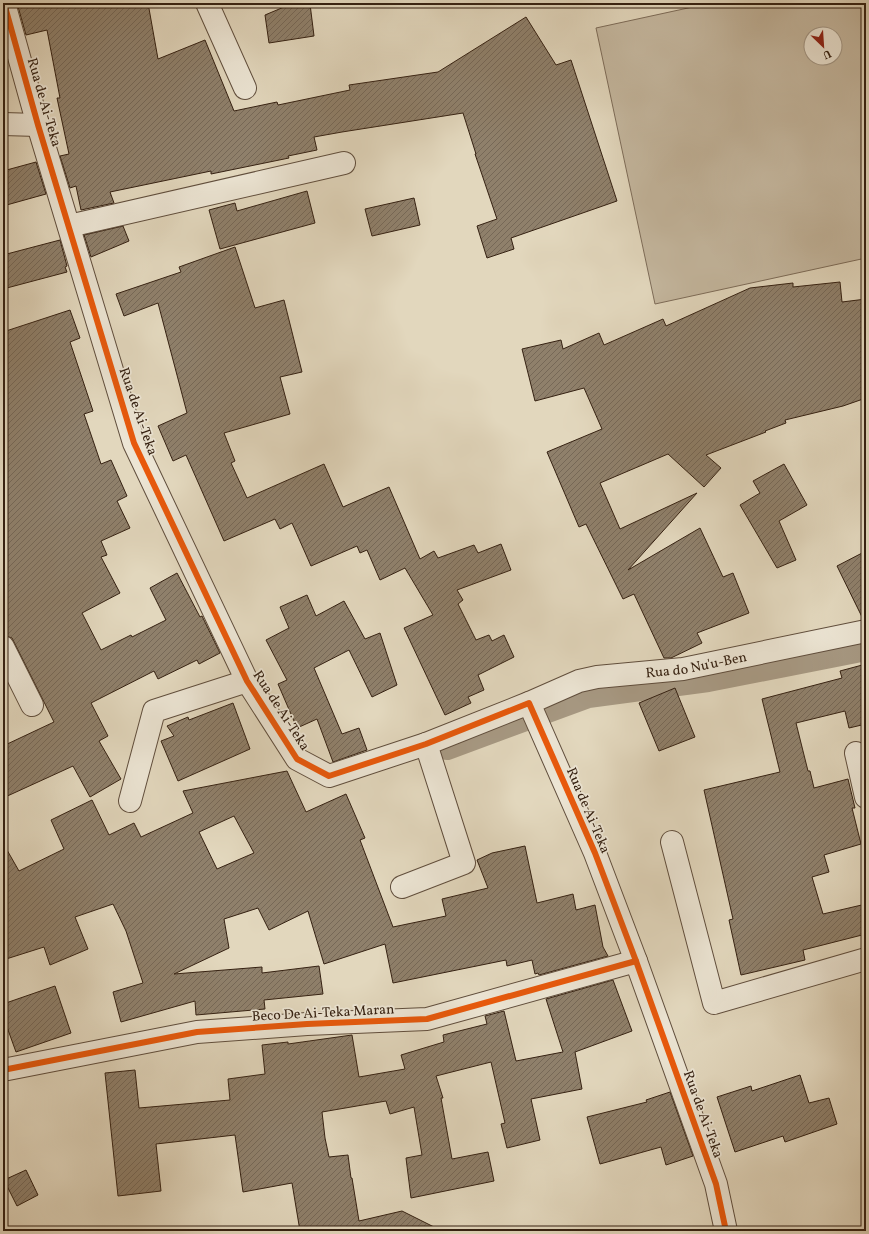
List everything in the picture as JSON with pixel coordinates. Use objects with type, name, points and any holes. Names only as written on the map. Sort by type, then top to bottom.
[{"type":"street","name":"Rua de Ai-Teka","points":[[4,3],[38,125],[134,443],[247,681],[298,759],[329,776],[426,744],[529,703],[595,853],[636,961],[716,1184],[726,1231]]},
{"type":"street","points":[[207,3],[245,88]]},
{"type":"street","points":[[3,124],[38,125]]},
{"type":"street","points":[[69,226],[344,163]]},
{"type":"street","name":"Rua do Nu'u-Ben","points":[[529,703],[579,681],[597,677],[683,669],[866,631]]},
{"type":"street","points":[[3,647],[32,705]]},
{"type":"street","points":[[130,801],[154,710],[247,681]]},
{"type":"street","points":[[402,887],[464,863],[426,744]]},
{"type":"street","points":[[856,753],[866,797]]},
{"type":"street","points":[[672,842],[714,1003],[866,959]]},
{"type":"street","name":"Beco De Ai-Teka Maran","points":[[8,1069],[197,1032],[307,1024],[427,1019],[636,961]]},
{"type":"shaded area","points":[[711,3],[866,3],[866,258],[655,304],[596,28]]},
{"type":"building","points":[[17,3],[148,3],[158,59],[205,40],[234,111],[277,102],[278,105],[350,90],[349,85],[438,72],[526,17],[556,65],[571,60],[617,201],[511,238],[514,249],[487,258],[477,226],[497,219],[463,113],[314,137],[317,150],[288,156],[289,158],[211,174],[211,171],[110,192],[114,203],[81,210],[76,186],[70,188],[60,156],[69,154],[57,98],[60,98],[47,30],[26,35]]},
{"type":"building","points":[[310,4],[314,36],[269,43],[265,15],[284,7]]},
{"type":"building","points":[[36,162],[46,194],[3,206],[3,171]]},
{"type":"building","points":[[307,191],[315,223],[220,249],[209,210],[235,203],[237,211]]},
{"type":"building","points":[[414,198],[420,225],[372,236],[365,209]]},
{"type":"building","points":[[123,226],[129,241],[91,257],[84,235]]},
{"type":"building","points":[[60,240],[67,266],[65,267],[67,272],[3,289],[3,255]]},
{"type":"building","points":[[235,247],[255,308],[284,300],[302,372],[280,377],[290,414],[224,433],[235,461],[231,463],[247,498],[324,464],[343,507],[389,487],[420,559],[434,551],[438,558],[474,545],[478,553],[501,544],[511,570],[457,590],[463,600],[458,604],[476,640],[489,635],[492,641],[504,635],[514,657],[478,675],[484,690],[468,697],[471,703],[445,715],[404,628],[433,615],[405,568],[380,580],[367,550],[360,553],[357,546],[311,566],[292,523],[280,529],[275,519],[224,541],[186,455],[173,461],[158,426],[187,413],[158,303],[124,316],[116,294],[181,272],[179,267]]},
{"type":"building","points":[[840,282],[842,302],[866,299],[866,398],[843,406],[785,420],[786,423],[765,431],[766,432],[706,455],[721,468],[704,487],[668,454],[600,483],[620,529],[697,493],[628,570],[700,528],[723,577],[733,573],[749,613],[697,633],[702,643],[671,658],[664,658],[634,594],[623,599],[586,524],[579,527],[547,452],[602,429],[584,388],[535,401],[522,349],[561,340],[563,349],[599,333],[604,345],[663,319],[666,326],[750,288],[793,283],[793,287]]},
{"type":"building","points":[[70,310],[80,338],[70,342],[93,411],[84,414],[101,464],[111,460],[127,496],[117,501],[130,528],[101,541],[107,555],[101,557],[120,593],[82,613],[101,650],[131,635],[132,637],[166,620],[150,588],[177,573],[200,617],[202,616],[220,653],[199,664],[197,660],[158,679],[154,671],[91,703],[108,736],[99,741],[121,779],[90,797],[73,766],[3,798],[3,746],[54,722],[12,638],[3,635],[3,332]]},
{"type":"building","points":[[784,464],[807,505],[779,521],[796,560],[777,568],[740,505],[760,493],[753,481]]},
{"type":"building","points":[[866,551],[866,619],[863,619],[837,566]]},
{"type":"building","points":[[307,595],[316,616],[344,601],[365,639],[380,633],[397,685],[372,697],[349,650],[314,668],[342,734],[359,728],[367,750],[333,762],[317,719],[297,728],[278,684],[287,680],[266,640],[289,628],[280,607]]},
{"type":"building","points":[[866,664],[866,724],[849,728],[845,711],[796,723],[808,771],[810,771],[814,788],[848,779],[855,808],[852,808],[861,844],[824,855],[829,872],[812,877],[823,914],[866,904],[866,934],[803,950],[805,960],[741,975],[729,920],[733,919],[704,790],[780,772],[762,699],[842,678],[840,671]]},
{"type":"building","points":[[675,688],[695,737],[659,751],[639,703]]},
{"type":"building","points":[[233,703],[250,749],[178,781],[161,741],[174,736],[167,726],[188,717],[189,720]]},
{"type":"building","points":[[287,771],[306,812],[346,794],[365,838],[360,840],[393,927],[446,916],[442,899],[488,888],[477,860],[492,853],[525,846],[537,903],[573,894],[576,910],[595,905],[603,947],[608,956],[539,975],[538,973],[535,974],[532,960],[507,966],[506,960],[393,983],[385,944],[324,964],[308,911],[269,930],[258,908],[224,919],[229,948],[174,974],[262,967],[262,973],[319,966],[323,994],[264,1000],[265,1009],[196,1015],[195,1001],[121,1022],[113,992],[143,983],[126,931],[113,904],[75,917],[88,949],[50,965],[44,947],[3,960],[3,843],[19,871],[64,849],[51,820],[92,800],[109,835],[134,823],[141,837],[193,813],[183,791]],"holes":[[[234,816],[254,853],[217,869],[199,832]]]},
{"type":"building","points":[[613,980],[632,1031],[575,1052],[582,1089],[531,1099],[540,1140],[507,1148],[501,1124],[505,1123],[491,1062],[436,1076],[443,1098],[441,1098],[452,1159],[488,1152],[494,1181],[411,1198],[406,1158],[422,1155],[414,1107],[390,1114],[386,1101],[322,1112],[329,1157],[348,1155],[359,1221],[402,1211],[442,1231],[300,1231],[292,1183],[243,1192],[235,1135],[156,1144],[161,1191],[118,1196],[105,1073],[135,1070],[139,1108],[230,1100],[228,1079],[265,1074],[262,1045],[288,1042],[288,1044],[352,1035],[359,1077],[405,1069],[401,1055],[444,1042],[443,1035],[487,1024],[485,1016],[504,1011],[516,1061],[563,1052],[546,999]]},
{"type":"building","points":[[55,986],[71,1033],[16,1052],[3,1016],[3,1004]]},
{"type":"building","points":[[800,1075],[809,1103],[829,1098],[837,1124],[785,1142],[783,1136],[735,1152],[717,1097],[751,1086],[752,1091]]},
{"type":"building","points":[[670,1092],[693,1156],[666,1165],[661,1147],[600,1164],[587,1117],[647,1102],[646,1100]]},
{"type":"building","points":[[26,1170],[38,1195],[17,1206],[4,1180]]},
{"type":"waterway","points":[[447,747],[588,695],[708,679],[866,648]]},
{"type":"cycle path","points":[[4,3],[38,125],[134,443],[247,681],[297,759],[329,776],[426,744],[529,703],[595,853],[636,961],[716,1184],[726,1231]]},
{"type":"cycle path","points":[[8,1069],[197,1032],[307,1024],[427,1019],[636,961]]}]
